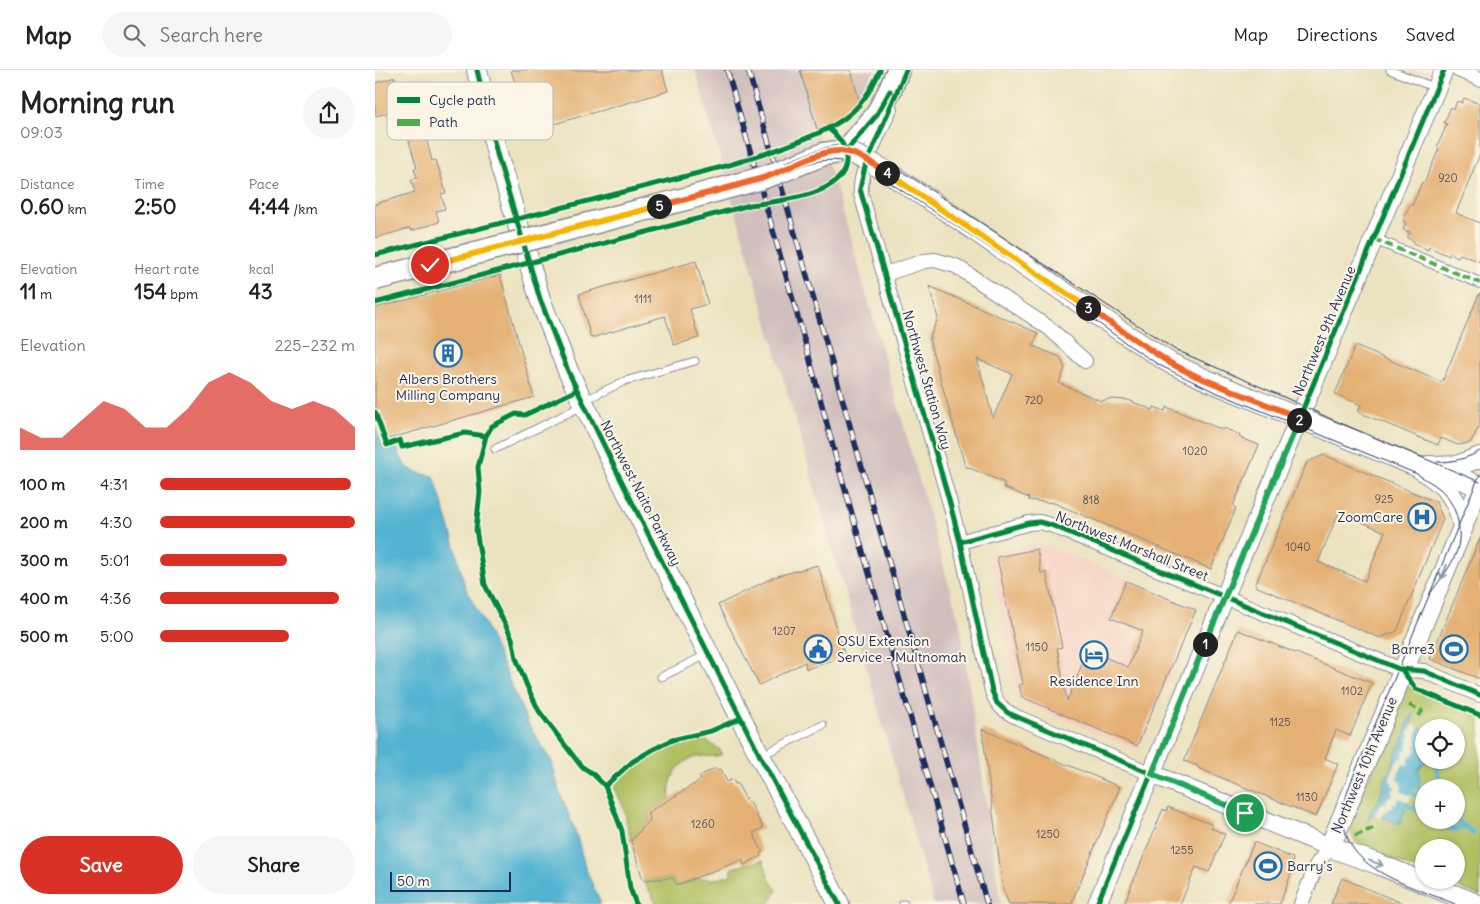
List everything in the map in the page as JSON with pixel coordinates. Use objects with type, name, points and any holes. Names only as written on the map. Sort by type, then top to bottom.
[{"type":"main road","points":[[847,152],[876,116],[898,70]]},
{"type":"main road","name":"Northwest Naito Parkway","points":[[494,140],[545,313],[583,403],[760,756],[839,904]]},
{"type":"main road","points":[[375,279],[762,178],[824,154],[847,152],[873,163],[1170,363],[1196,376],[1300,418],[1480,486]]},
{"type":"main road","points":[[1424,466],[1457,466],[1480,457]]},
{"type":"main road","points":[[1424,466],[1446,488],[1459,508],[1463,527]]},
{"type":"main road","name":"Northwest 10th Avenue","points":[[1330,847],[1463,527]]},
{"type":"main road","points":[[1330,847],[1378,864],[1476,904]]},
{"type":"street","name":"Northwest Station Way","points":[[906,70],[865,167],[861,194],[960,542],[992,691],[997,703],[1008,713],[1152,774]]},
{"type":"street","name":"Northwest 9th Avenue","points":[[1097,904],[1444,70]]},
{"type":"street","points":[[1458,70],[1480,79]]},
{"type":"street","points":[[1374,239],[1480,283]]},
{"type":"street","points":[[885,274],[925,261],[935,260],[956,266],[1049,328],[1085,362]]},
{"type":"street","name":"Northwest 10th Avenue","points":[[1463,527],[1480,486]]},
{"type":"street","name":"Northwest Marshall Street","points":[[960,542],[1029,523],[1039,522],[1051,525],[1403,670],[1424,671],[1480,695]]},
{"type":"street","points":[[1152,774],[1330,847]]},
{"type":"street","name":"Northwest 10th Avenue","points":[[1301,904],[1317,864],[1330,847]]},
{"type":"lane","points":[[1390,70],[1436,88]]},
{"type":"lane","points":[[495,449],[625,381],[695,361]]},
{"type":"lane","points":[[661,677],[709,653]]},
{"type":"lane","points":[[760,756],[823,725]]},
{"type":"shaded area","points":[[695,70],[874,70],[859,100],[851,109],[829,125],[817,129],[839,198],[960,624],[1001,904],[934,904]]},
{"type":"shaded area","name":"Residence Inn","points":[[1040,543],[1198,608],[1139,751],[1019,701],[989,554]]},
{"type":"green space","points":[[1406,686],[1480,717],[1480,896],[1463,889],[1465,889],[1465,839],[1415,839],[1415,869],[1361,846],[1356,842],[1349,825]]},
{"type":"green space","points":[[704,739],[720,750],[722,754],[695,757],[682,765],[673,776],[670,799],[647,813],[650,820],[631,841],[624,808],[614,786],[624,776],[655,755]]},
{"type":"green space","points":[[763,860],[770,881],[777,890],[769,904],[657,904],[643,880],[673,878],[677,885],[699,878],[717,879],[731,875],[732,868]]},
{"type":"water","points":[[375,426],[384,450],[397,448],[403,461],[410,469],[434,476],[465,587],[485,625],[528,723],[552,762],[559,791],[575,830],[586,870],[601,904],[375,904]]},
{"type":"water","points":[[1415,712],[1411,724],[1415,726],[1415,769],[1419,769],[1421,779],[1415,779],[1415,787],[1411,790],[1400,824],[1374,814],[1366,826],[1371,810],[1379,800],[1385,778],[1392,769],[1395,754],[1403,740],[1412,714]]},
{"type":"pier","points":[[1413,724],[1415,725],[1415,752],[1412,756],[1410,755],[1408,765],[1404,764],[1402,766],[1397,781],[1401,782],[1401,792],[1411,796],[1409,802],[1399,798],[1396,804],[1393,803],[1392,809],[1389,808],[1385,813],[1383,812],[1381,818],[1374,816],[1380,804],[1386,803],[1387,797],[1391,798],[1394,793],[1391,792],[1396,787],[1390,781],[1391,775],[1396,763],[1400,758],[1402,759],[1404,750],[1407,751],[1408,749],[1409,732]]},
{"type":"building","points":[[511,70],[662,70],[668,91],[553,124],[553,82],[515,82]]},
{"type":"building","points":[[800,70],[851,70],[859,100],[841,118],[817,129]]},
{"type":"building","points":[[395,77],[396,82],[387,82],[387,113],[375,116],[375,83]]},
{"type":"building","points":[[1464,98],[1480,104],[1480,154],[1456,213],[1480,223],[1480,262],[1460,254],[1458,257],[1450,253],[1449,256],[1429,247],[1428,250],[1413,243],[1414,241],[1407,238],[1410,232],[1403,230],[1406,223],[1403,221],[1410,205],[1412,206],[1422,182],[1424,183],[1439,149],[1437,147],[1447,124],[1444,123],[1451,107],[1454,109],[1457,101],[1462,103]]},
{"type":"building","points":[[409,140],[427,140],[432,161],[436,160],[446,193],[441,194],[445,209],[436,211],[439,222],[411,231],[410,228],[375,238],[375,204],[415,192],[411,180],[417,178],[414,168],[417,168]]},
{"type":"building","points":[[696,261],[708,304],[690,309],[699,338],[674,345],[665,316],[591,338],[579,294]]},
{"type":"building","name":"Albers Brothers Milling Company","points":[[500,275],[534,397],[388,439],[375,404],[375,308]]},
{"type":"building","points":[[929,286],[1038,333],[1033,346],[1060,357],[1065,368],[1059,383],[1101,401],[1110,399],[1128,400],[1153,410],[1154,407],[1165,411],[1167,407],[1223,430],[1224,428],[1240,435],[1239,437],[1259,445],[1233,506],[1236,508],[1211,569],[1054,503],[1028,500],[1029,498],[1003,487],[1005,483],[965,466],[929,339],[938,318]],"holes":[[[977,359],[1012,374],[993,418]]]},
{"type":"building","points":[[1480,292],[1480,425],[1470,443],[1458,445],[1441,438],[1438,445],[1358,412],[1361,405],[1335,394],[1355,346],[1442,382]]},
{"type":"building","points":[[1324,455],[1436,502],[1443,519],[1397,631],[1380,638],[1255,586],[1307,462]],"holes":[[[1339,512],[1385,532],[1365,581],[1318,562]]]},
{"type":"building","points":[[1480,538],[1480,679],[1430,659]]},
{"type":"building","name":"Residence Inn","points":[[1037,549],[1041,573],[1046,572],[1062,647],[1057,648],[1067,701],[1088,650],[1128,667],[1143,631],[1111,618],[1126,581],[1196,610],[1137,746],[1022,697],[1019,685],[1023,684],[997,557]]},
{"type":"building","points":[[818,565],[845,657],[806,669],[805,662],[759,685],[718,605],[774,577]]},
{"type":"building","points":[[1238,630],[1372,683],[1350,736],[1336,730],[1325,758],[1338,764],[1316,817],[1184,761]]},
{"type":"building","points":[[982,729],[1120,787],[1071,904],[1009,904],[1003,889]]},
{"type":"building","points":[[716,768],[718,770],[721,769],[727,782],[733,779],[735,784],[737,783],[748,803],[750,802],[763,828],[753,833],[763,852],[760,853],[761,856],[744,865],[742,860],[677,885],[673,878],[643,880],[631,841],[650,820],[647,813],[701,780],[699,776]]},
{"type":"building","points":[[1168,807],[1213,825],[1211,828],[1225,834],[1209,872],[1196,867],[1180,904],[1124,904],[1163,809],[1166,811]]},
{"type":"building","name":"Barry's","points":[[1254,842],[1293,858],[1291,874],[1280,904],[1228,904]]},
{"type":"building","points":[[1342,878],[1404,904],[1331,904]]},
{"type":"waterway","points":[[1436,769],[1439,779]]},
{"type":"waterway","points":[[1410,792],[1415,794]]},
{"type":"waterway","points":[[1406,805],[1415,809]]},
{"type":"waterway","points":[[1465,826],[1473,833]]},
{"type":"waterway","points":[[1452,829],[1457,829]]},
{"type":"tram line","points":[[668,199],[742,180],[825,148],[846,145],[864,150],[914,179],[1174,349],[1331,419],[1480,482]]},
{"type":"tram line","points":[[375,283],[766,181],[810,163],[828,160],[854,164],[878,175],[1035,277],[1159,365],[1213,391],[1417,474],[1437,487],[1446,496],[1455,512],[1458,521],[1459,540],[1452,563],[1430,594]]},
{"type":"tram line","points":[[375,275],[421,263]]},
{"type":"tram line","points":[[1437,462],[1459,460],[1480,451]]},
{"type":"tram line","points":[[1455,904],[1410,886],[1369,865],[1355,850],[1346,832],[1344,810],[1351,782],[1480,474]]},
{"type":"railway","points":[[727,70],[964,904]]},
{"type":"railway","points":[[748,70],[987,904]]},
{"type":"marked path","points":[[1374,239],[1480,283]]},
{"type":"marked path","points":[[1409,705],[1422,711],[1419,716]]},
{"type":"marked path","points":[[1355,836],[1373,828]]},
{"type":"cycle path","points":[[477,70],[480,82]]},
{"type":"cycle path","points":[[375,255],[722,167],[783,147],[821,132],[845,118],[864,99],[873,86],[880,70]]},
{"type":"cycle path","points":[[906,70],[865,167],[860,189],[949,500],[960,542],[992,691],[997,703],[1008,713],[1152,774]]},
{"type":"cycle path","points":[[1097,904],[1444,70]]},
{"type":"cycle path","points":[[846,151],[876,116],[890,91]]},
{"type":"cycle path","points":[[375,303],[750,205],[807,195],[834,182],[842,173],[846,162],[842,143],[829,129]]},
{"type":"cycle path","points":[[494,140],[540,299],[568,371],[760,756],[839,904]]},
{"type":"cycle path","points":[[846,151],[873,163],[942,208],[1157,355],[1196,376],[1300,418]]},
{"type":"cycle path","points":[[577,390],[525,415],[516,414],[492,426],[486,436],[478,467],[480,492],[476,529],[485,585],[512,638],[516,658],[539,711],[581,766],[593,774],[605,786],[622,831],[630,888],[636,904]]},
{"type":"cycle path","points":[[375,412],[387,445],[400,440],[402,447],[465,433],[486,436]]},
{"type":"cycle path","points":[[960,542],[1029,523],[1039,522],[1051,525],[1399,669],[1424,671],[1480,695]]},
{"type":"cycle path","points":[[1403,671],[1416,689],[1480,715]]},
{"type":"cycle path","points":[[605,786],[632,762],[652,750],[672,740],[711,731],[741,718]]},
{"type":"place","name":"Albers Brothers Milling Company","points":[[448,353]]},
{"type":"place","name":"ZoomCare","points":[[1422,517]]},
{"type":"place","name":"OSU Extension Service - Multnomah","points":[[818,649]]},
{"type":"place","name":"Barre3","points":[[1454,649]]},
{"type":"place","name":"Residence Inn","points":[[1094,655]]},
{"type":"place","name":"Barry's","points":[[1268,866]]},
{"type":"route","points":[[430,265],[762,178],[824,154],[839,151],[847,152],[873,163],[942,208],[1170,363],[1196,376],[1300,418],[1152,774],[1245,813]]}]
